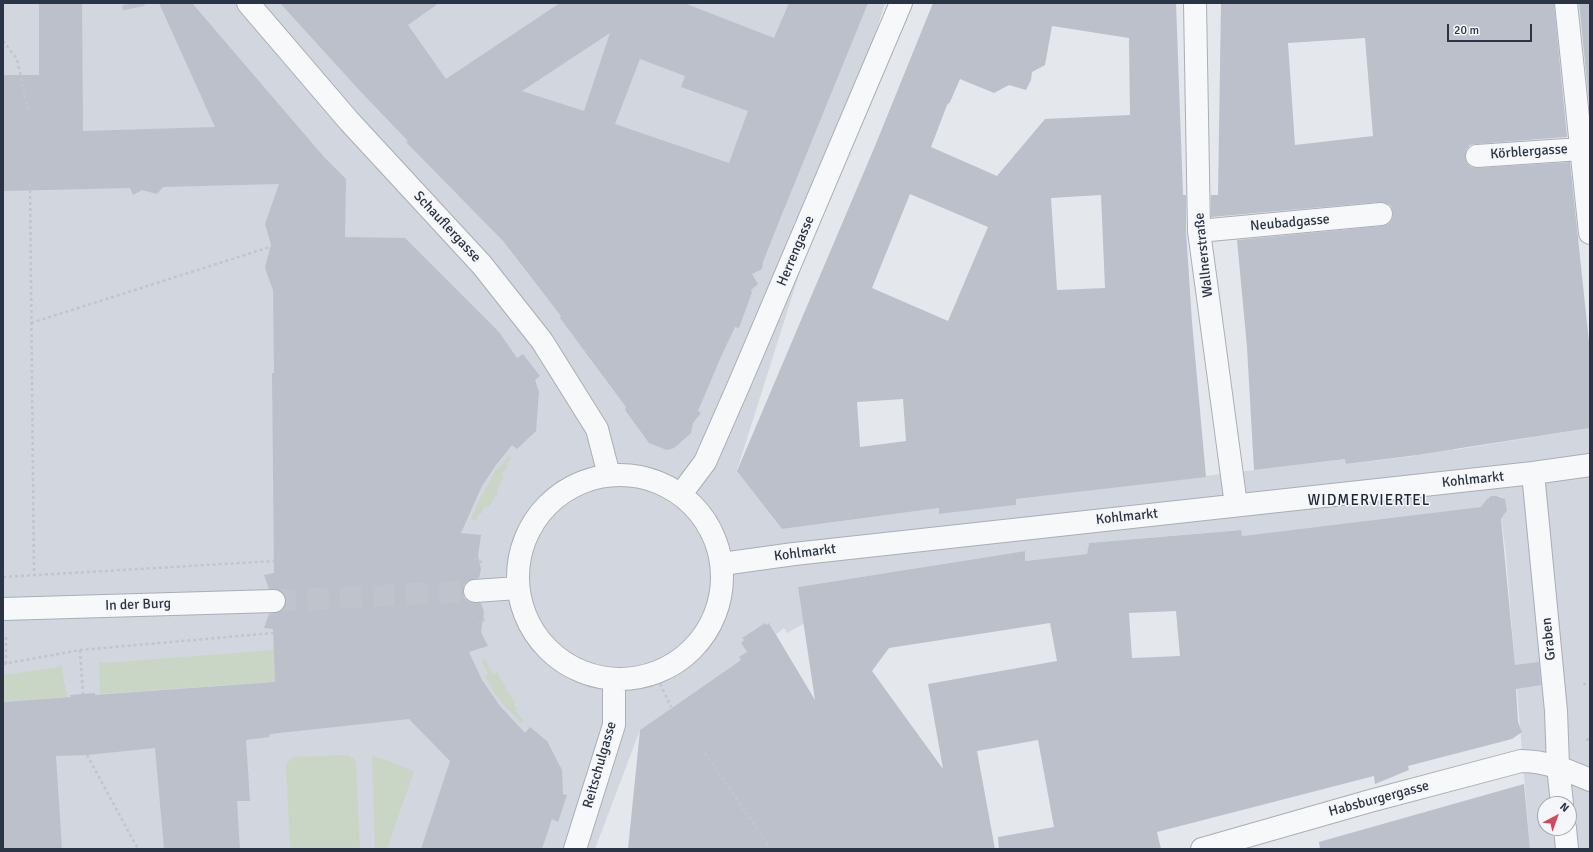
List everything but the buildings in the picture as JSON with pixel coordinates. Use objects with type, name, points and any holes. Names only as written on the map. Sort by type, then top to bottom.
[{"type":"street","name":"Schauflergasse","points":[[248,3],[349,121],[482,265],[542,341],[597,429],[609,475]]},
{"type":"street","name":"Herrengasse","points":[[681,494],[705,462],[901,3]]},
{"type":"street","name":"Wallnerstraße","points":[[1195,3],[1199,231],[1236,505]]},
{"type":"street","points":[[1566,3],[1590,232]]},
{"type":"street","name":"Körblergasse","points":[[1477,156],[1581,149]]},
{"type":"street","name":"Neubadgasse","points":[[1199,231],[1381,214]]},
{"type":"street","name":"Kohlmarkt","points":[[722,564],[794,554],[1533,473],[1590,465]]},
{"type":"street","name":"Graben","points":[[1533,473],[1556,711],[1558,766],[1561,796]]},
{"type":"street","points":[[609,475],[633,475],[644,477],[668,486],[681,494],[704,518],[716,539],[722,564],[723,574],[720,602],[713,622],[705,636],[688,655],[670,668],[647,677],[614,680],[579,672],[563,663],[542,645],[530,626],[521,605],[518,588],[518,561],[526,536],[538,514],[557,496],[576,484],[609,475]]},
{"type":"street","points":[[475,591],[518,588]]},
{"type":"street","name":"In der Burg","points":[[3,609],[274,601]]},
{"type":"street","name":"Reitschulgasse","points":[[576,846],[614,724],[614,680]]},
{"type":"street","name":"Habsburgergasse","points":[[1202,849],[1370,801],[1521,761],[1534,761],[1558,766],[1590,780]]},
{"type":"street","points":[[1565,836],[1567,849]]},
{"type":"path","points":[[3,41],[17,59],[29,114]]},
{"type":"path","points":[[30,184],[34,575]]},
{"type":"path","points":[[31,323],[273,246]]},
{"type":"path","points":[[3,577],[274,561]]},
{"type":"path","points":[[3,664],[80,650],[273,633]]},
{"type":"path","points":[[80,650],[84,694]]},
{"type":"path","points":[[655,673],[672,707]]},
{"type":"path","points":[[1583,684],[1590,684]]},
{"type":"path","points":[[1586,740],[1590,739]]},
{"type":"path","points":[[705,753],[771,849]]},
{"type":"path","points":[[87,755],[138,849]]},
{"type":"shaded area","points":[[3,3],[885,3],[737,470],[782,529],[939,508],[939,514],[1016,505],[1016,499],[1345,459],[1347,464],[1415,456],[1414,447],[1452,440],[1454,450],[1590,428],[1590,849],[1530,849],[1506,555],[1501,516],[1503,516],[1507,508],[1502,497],[1491,496],[1487,499],[1483,507],[1242,536],[1240,530],[1089,543],[1087,554],[1025,561],[1025,551],[798,587],[805,623],[787,633],[784,628],[776,634],[770,624],[767,625],[765,623],[742,638],[744,640],[741,643],[747,652],[741,660],[640,730],[595,849],[3,849]]},
{"type":"green space","points":[[509,455],[512,458],[506,464],[508,466],[501,475],[504,478],[496,491],[498,492],[489,507],[485,506],[481,514],[479,513],[476,521],[471,519],[477,504],[496,469],[498,469]]},
{"type":"green space","points":[[274,650],[275,688],[268,689],[267,682],[100,694],[99,662],[103,663]]},
{"type":"green space","points":[[485,659],[493,675],[497,672],[506,688],[505,689],[515,702],[513,704],[517,709],[515,711],[524,720],[521,723],[495,694],[485,676],[488,674],[482,661]]},
{"type":"green space","points":[[60,665],[63,668],[62,670],[67,697],[4,701],[3,675],[58,667]]},
{"type":"green space","points":[[348,755],[354,759],[356,763],[360,849],[290,849],[286,764],[293,757]]},
{"type":"green space","points":[[372,756],[414,771],[387,849],[375,849]]},
{"type":"tunnel","points":[[133,3],[134,8]]},
{"type":"tunnel","points":[[274,601],[475,591]]},
{"type":"district","name":"WIDMERVIERTEL","points":[[1369,501]]}]
